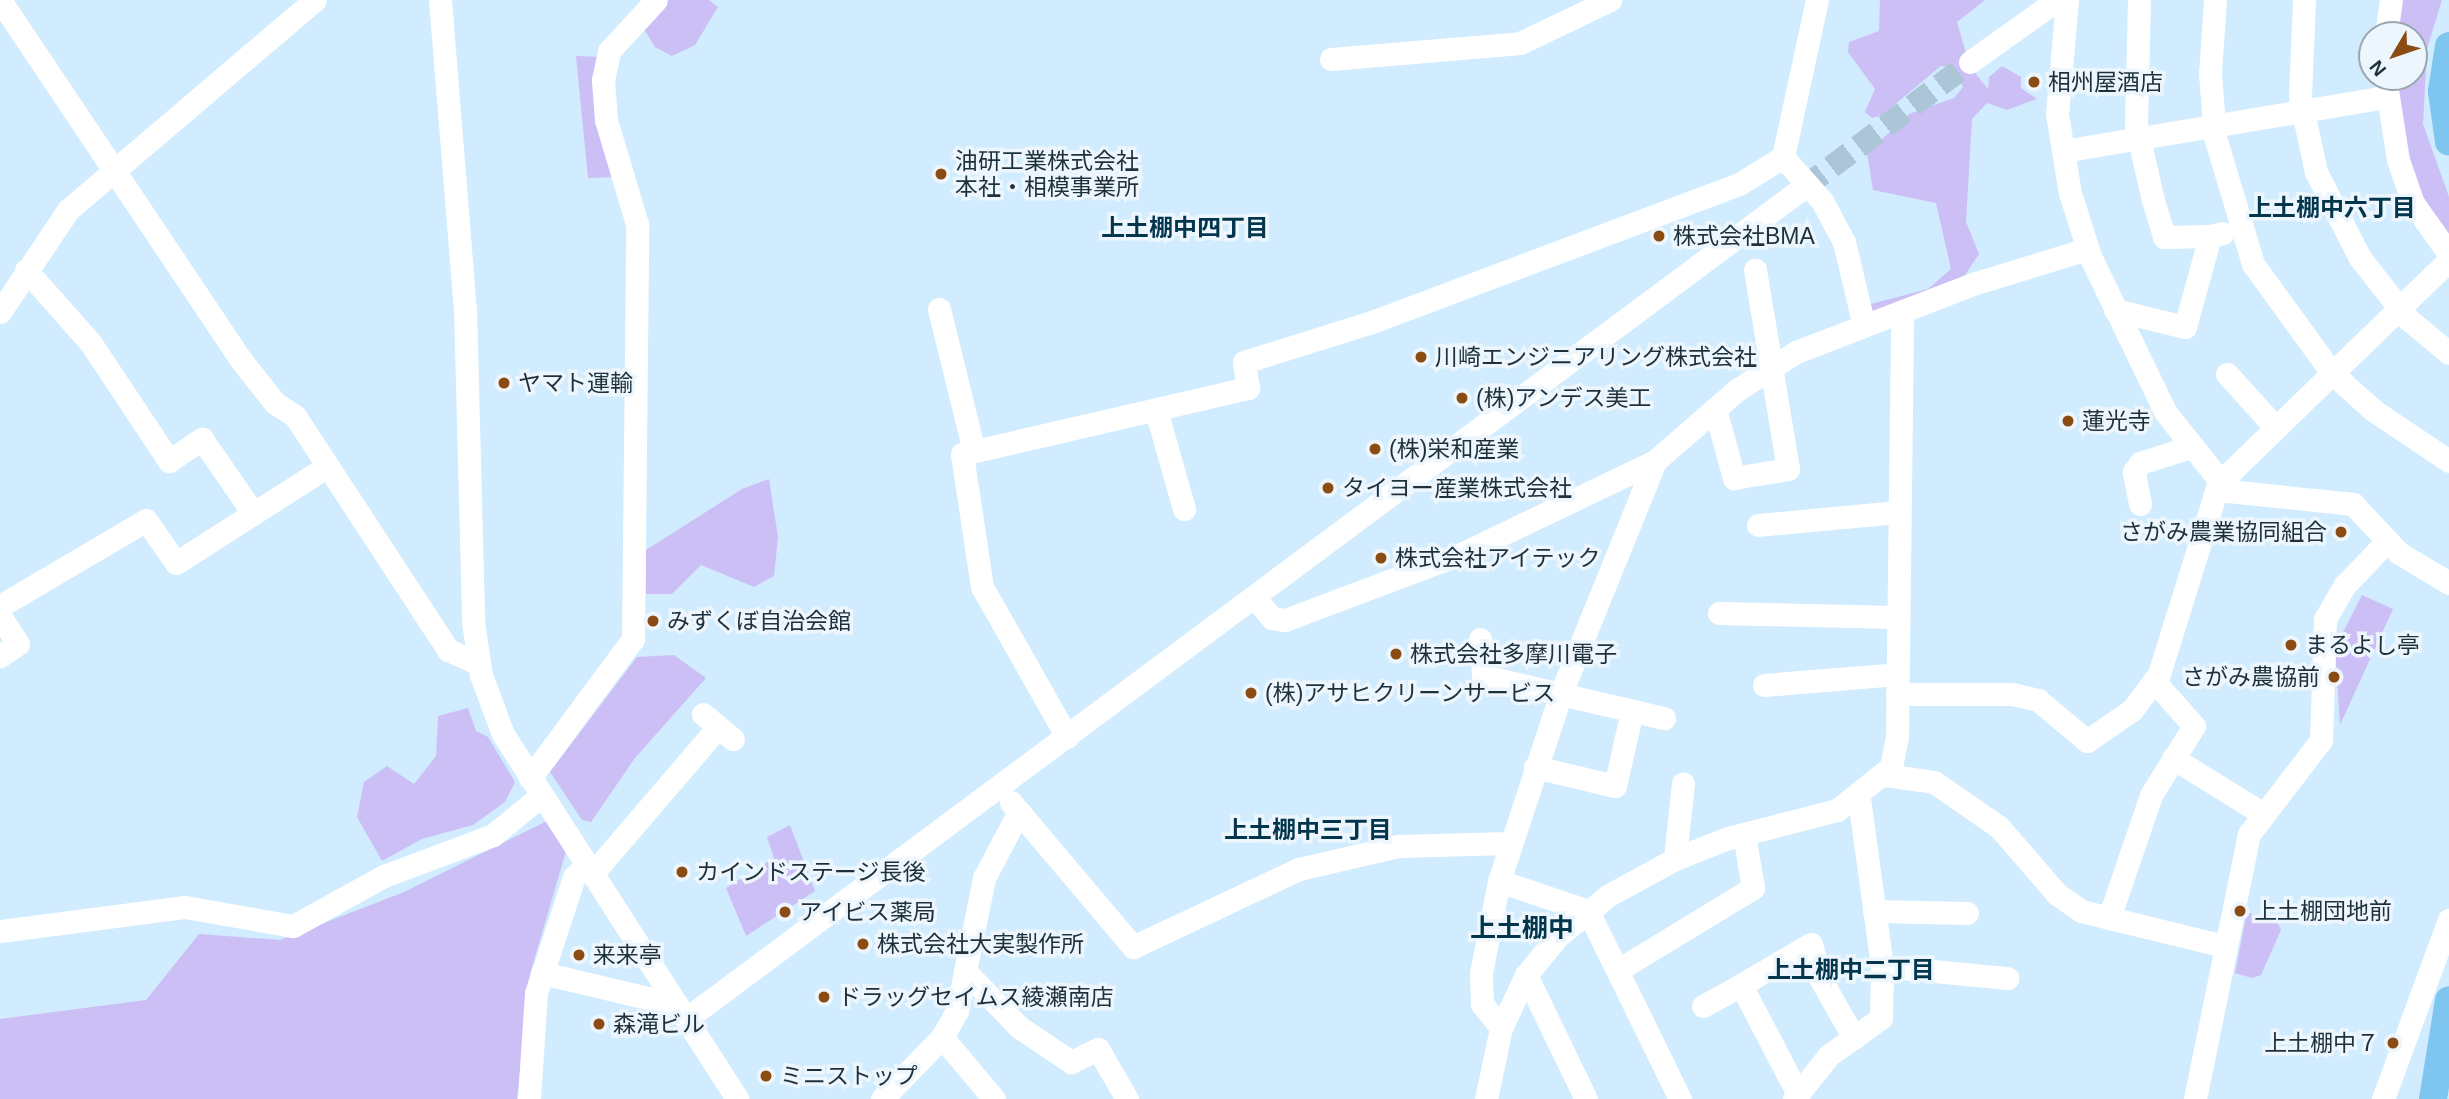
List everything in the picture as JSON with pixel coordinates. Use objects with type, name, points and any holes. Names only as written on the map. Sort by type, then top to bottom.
[{"type":"street","points":[[0,0],[118,167],[241,360],[275,403],[295,416],[448,650],[479,664]]},
{"type":"street","points":[[440,0],[466,309],[479,664],[503,734],[737,1099]]},
{"type":"street","points":[[0,931],[185,906],[293,926],[384,876],[493,835],[536,786],[633,639],[637,224],[606,120],[603,80],[609,51],[656,0]]},
{"type":"street","points":[[1331,59],[1520,43],[1610,0]]},
{"type":"street","points":[[1817,0],[1787,160],[1830,215],[1844,242],[1864,326]]},
{"type":"street","points":[[1970,62],[2057,0]]},
{"type":"street","points":[[2067,0],[2057,114],[2063,151],[2087,250],[2141,368],[2190,447],[2218,484],[2242,495],[2353,504],[2387,541],[2449,583]]},
{"type":"street","points":[[2139,0],[2137,138],[2164,237],[2210,236],[2240,230]]},
{"type":"street","points":[[2215,0],[2213,125],[2240,230],[2271,295],[2332,373],[2373,410],[2449,461]]},
{"type":"street","points":[[2304,0],[2302,111],[2316,172],[2343,232],[2398,308],[2449,353]]},
{"type":"street","points":[[2388,21],[2391,0]]},
{"type":"street","points":[[0,312],[68,210],[306,3]]},
{"type":"street","points":[[2063,151],[2302,111],[2371,91]]},
{"type":"street","points":[[2386,91],[2413,203],[2449,254]]},
{"type":"street","points":[[1068,737],[982,587],[962,454],[1248,388],[1244,362],[1372,322],[1739,184],[1787,160]]},
{"type":"street","points":[[682,1012],[1002,789],[1804,187]]},
{"type":"street","points":[[2115,310],[2185,327],[2210,236]]},
{"type":"street","points":[[1255,598],[1272,618],[1285,621],[1461,554],[1655,461],[1715,408],[1773,364],[1976,283],[2087,250]]},
{"type":"street","points":[[1764,685],[1897,684],[2012,694],[2038,700],[2088,741],[2132,710],[2154,681],[2218,484],[2449,260]]},
{"type":"street","points":[[26,270],[90,342],[169,461],[202,439],[253,513]]},
{"type":"street","points":[[1715,408],[1734,478],[1788,469],[1773,364],[1755,270]]},
{"type":"street","points":[[939,309],[974,451]]},
{"type":"street","points":[[1487,1098],[1500,1028],[1526,975],[1588,911],[1675,859],[1744,834],[1815,819],[1859,798],[1885,775],[1895,756],[1895,617],[1902,314]]},
{"type":"street","points":[[2227,374],[2275,428]]},
{"type":"street","points":[[1156,410],[1184,509]]},
{"type":"street","points":[[2131,494],[2140,463],[2190,447]]},
{"type":"street","points":[[1500,1028],[1482,1004],[1481,973],[1509,843],[1561,694],[1655,461]]},
{"type":"street","points":[[0,606],[146,520],[176,563],[326,467]]},
{"type":"street","points":[[1758,525],[1897,512]]},
{"type":"street","points":[[2195,1099],[2239,863],[2260,812],[2321,740],[2325,619],[2345,585],[2387,541]]},
{"type":"street","points":[[1719,612],[1895,617]]},
{"type":"street","points":[[0,616],[18,644],[0,656]]},
{"type":"street","points":[[1480,639],[1483,676],[1664,718]]},
{"type":"street","points":[[2109,918],[2151,795],[2194,726],[2154,681]]},
{"type":"street","points":[[1535,767],[1615,786],[1632,711]]},
{"type":"street","points":[[529,1099],[542,973],[574,877],[590,869],[718,727]]},
{"type":"street","points":[[2173,758],[2260,812]]},
{"type":"street","points":[[1885,775],[1934,782],[2017,841],[2057,894],[2081,911],[2225,947]]},
{"type":"street","points":[[1675,859],[1683,783]]},
{"type":"street","points":[[1002,789],[1133,947],[1299,869],[1399,846],[1509,843]]},
{"type":"street","points":[[1741,985],[1796,1096],[1829,1055],[1881,1017],[1882,966],[1859,798]]},
{"type":"street","points":[[882,1099],[942,1037],[964,991],[965,971],[984,878],[1019,812]]},
{"type":"street","points":[[1618,970],[1753,888],[1744,834]]},
{"type":"street","points":[[1499,881],[1588,911],[1680,1099]]},
{"type":"street","points":[[1874,911],[1968,913]]},
{"type":"street","points":[[2383,1099],[2449,920]]},
{"type":"street","points":[[1703,1006],[1811,944],[1820,978],[1854,1038]]},
{"type":"street","points":[[1882,966],[2007,978]]},
{"type":"street","points":[[965,971],[1019,1027],[1071,1062],[1098,1049],[1127,1099]]},
{"type":"street","points":[[542,973],[682,1012]]},
{"type":"street","points":[[1526,975],[1586,1099]]},
{"type":"street","points":[[942,1037],[994,1099]]},
{"type":"shaded area","points":[[663,0],[709,0],[718,7],[695,45],[672,56],[655,47],[642,26]]},
{"type":"shaded area","points":[[1880,0],[1985,0],[1957,22],[1970,67],[1988,89],[1989,77],[2002,66],[2021,77],[2021,88],[2037,99],[2007,110],[1987,103],[1972,119],[1966,222],[1979,254],[1963,278],[1875,315],[1867,305],[1928,289],[1951,269],[1936,203],[1873,190],[1867,153],[1909,114],[1954,98],[1963,87],[1953,67],[1941,66],[1882,115],[1872,118],[1865,112],[1875,89],[1848,52],[1849,42],[1879,31]]},
{"type":"shaded area","points":[[2399,0],[2442,0],[2428,46],[2428,21],[2396,21]]},
{"type":"shaded area","points":[[576,56],[602,57],[619,177],[588,178]]},
{"type":"shaded area","points":[[2394,91],[2425,91],[2423,124],[2449,197],[2449,244],[2407,170]]},
{"type":"shaded area","points":[[769,479],[778,537],[774,576],[754,587],[701,565],[672,594],[646,594],[646,550],[742,489]]},
{"type":"shaded area","points":[[2362,595],[2393,609],[2340,725],[2335,648]]},
{"type":"shaded area","points":[[674,655],[706,678],[635,758],[591,822],[582,820],[550,772],[637,657]]},
{"type":"shaded area","points":[[468,708],[476,731],[488,737],[515,782],[505,802],[473,825],[422,839],[382,861],[357,817],[364,782],[387,766],[414,784],[436,756],[438,716]]},
{"type":"shaded area","points":[[547,821],[567,848],[530,974],[517,1099],[0,1099],[0,1019],[146,1000],[199,934],[280,940],[404,892]]},
{"type":"shaded area","points":[[790,825],[815,891],[746,936],[726,888],[774,858],[767,837]]},
{"type":"shaded area","points":[[2247,912],[2278,923],[2281,930],[2261,975],[2252,978],[2235,973]]},
{"type":"waterway","points":[[2449,46],[2442,91],[2449,142]]},
{"type":"waterway","points":[[2433,1099],[2449,1000]]},
{"type":"tunnel","points":[[1804,187],[1970,62]]},
{"type":"place","name":"相州屋酒店","points":[[2034,82]]},
{"type":"place","name":"油研工業株式会社 本社・相模事業所","points":[[941,174]]},
{"type":"place","name":"株式会社BMA","points":[[1659,236]]},
{"type":"place","name":"川崎エンジニアリング株式会社","points":[[1421,357]]},
{"type":"place","name":"ヤマト運輸","points":[[504,383]]},
{"type":"place","name":"(株)アンデス美工","points":[[1462,398]]},
{"type":"place","name":"蓮光寺","points":[[2068,421]]},
{"type":"place","name":"(株)栄和産業","points":[[1375,449]]},
{"type":"place","name":"タイヨー産業株式会社","points":[[1328,488]]},
{"type":"place","name":"さがみ農業協同組合","points":[[2341,532]]},
{"type":"place","name":"株式会社アイテック","points":[[1381,558]]},
{"type":"place","name":"みずくぼ自治会館","points":[[653,621]]},
{"type":"place","name":"まるよし亭","points":[[2291,645]]},
{"type":"place","name":"株式会社多摩川電子","points":[[1396,654]]},
{"type":"place","name":"さがみ農協前","points":[[2334,677]]},
{"type":"place","name":"(株)アサヒクリーンサービス","points":[[1251,693]]},
{"type":"place","name":"カインドステージ長後","points":[[682,872]]},
{"type":"place","name":"上土棚団地前","points":[[2240,911]]},
{"type":"place","name":"アイビス薬局","points":[[785,912]]},
{"type":"place","name":"株式会社大実製作所","points":[[863,944]]},
{"type":"place","name":"来来亭","points":[[579,955]]},
{"type":"place","name":"ドラッグセイムス綾瀬南店","points":[[824,997]]},
{"type":"place","name":"森滝ビル","points":[[599,1024]]},
{"type":"place","name":"上土棚中７","points":[[2393,1043]]},
{"type":"place","name":"ミニストップ","points":[[766,1076]]},
{"type":"district","name":"上土棚中六丁目","points":[[2332,208]]},
{"type":"district","name":"上土棚中四丁目","points":[[1185,228]]},
{"type":"district","name":"上土棚中三丁目","points":[[1308,830]]},
{"type":"district","name":"上土棚中","points":[[1522,929]]},
{"type":"district","name":"上土棚中二丁目","points":[[1851,970]]}]
